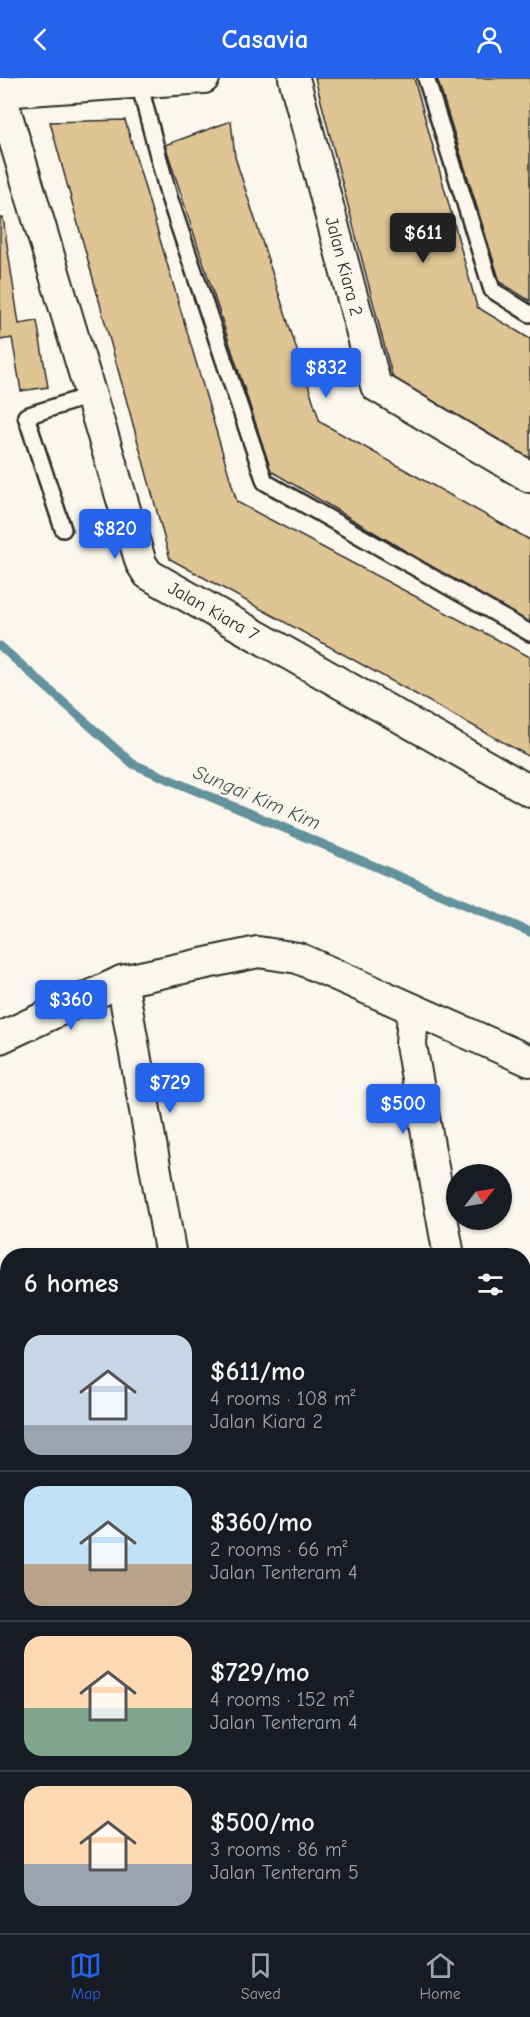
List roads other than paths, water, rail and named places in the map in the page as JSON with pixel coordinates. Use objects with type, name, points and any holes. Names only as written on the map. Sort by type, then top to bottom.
[{"type":"street","points":[[0,92],[204,78]]},
{"type":"street","name":"Jalan Kiara 2","points":[[294,78],[376,386],[530,477]]},
{"type":"street","name":"Jalan Kiara 7","points":[[0,92],[141,563],[148,574],[530,791]]},
{"type":"street","points":[[0,1038],[122,981],[258,952],[298,958],[530,1060]]},
{"type":"street","points":[[122,981],[170,1248]]},
{"type":"street","points":[[413,1010],[411,1045],[448,1248]]},
{"type":"lane","points":[[426,78],[492,291],[530,314]]},
{"type":"lane","points":[[139,82],[169,197],[265,482],[530,633]]},
{"type":"lane","points":[[63,529],[26,416],[92,395]]},
{"type":"waterway","name":"Sungai Kim Kim","points":[[0,646],[133,764],[530,932]]}]
